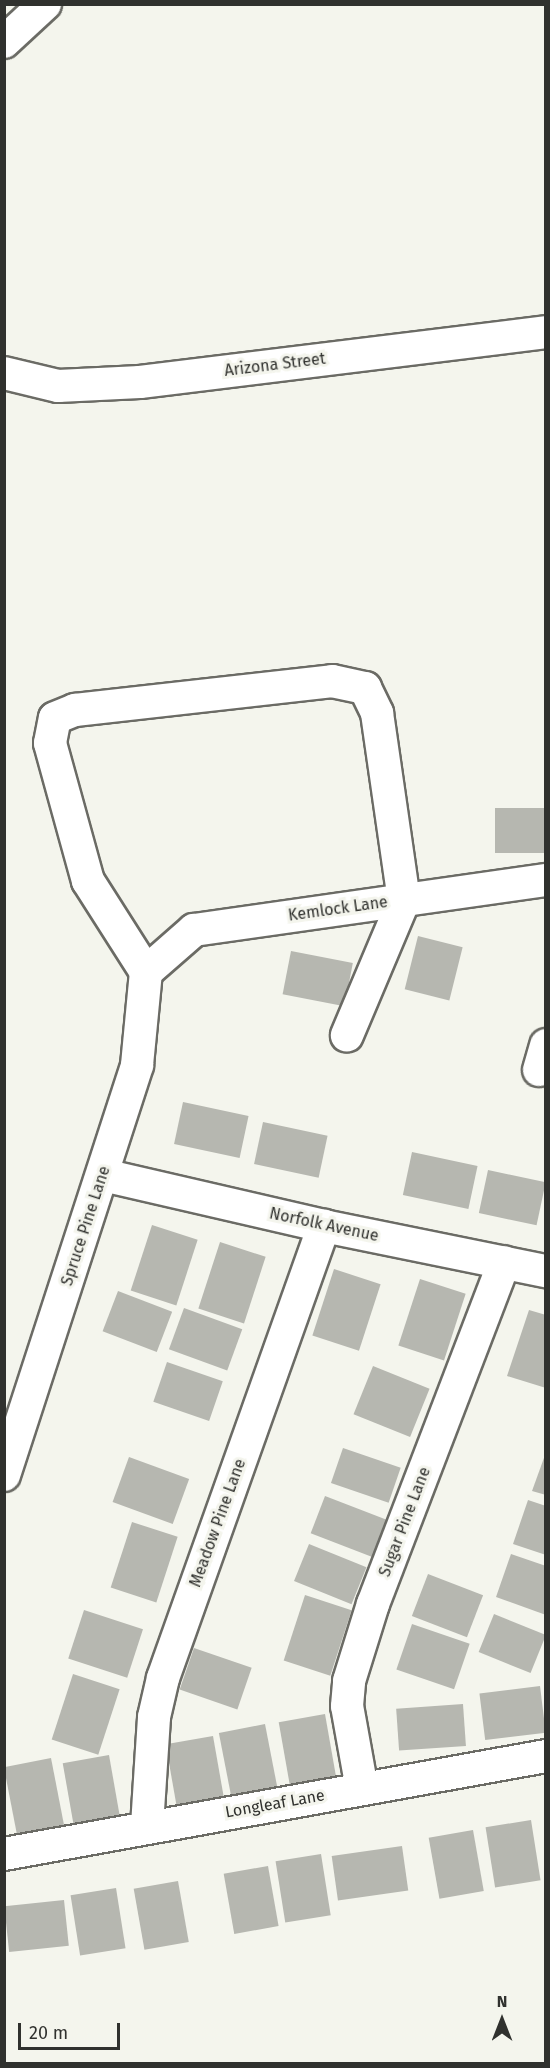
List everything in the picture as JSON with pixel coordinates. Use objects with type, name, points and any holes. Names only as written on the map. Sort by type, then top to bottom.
[{"type":"street","points":[[4,42],[45,4]]},
{"type":"street","name":"Arizona Street","points":[[4,373],[58,386],[140,382],[546,332]]},
{"type":"street","points":[[146,972],[88,881],[50,743],[55,718],[75,710],[332,681],[364,688],[377,713],[404,900],[347,1035]]},
{"type":"street","name":"Kemlock Lane","points":[[146,972],[194,930],[546,880]]},
{"type":"street","name":"Spruce Pine Lane","points":[[4,1475],[137,1065],[146,972]]},
{"type":"street","name":"Norfolk Avenue","points":[[103,1175],[324,1226],[546,1271]]},
{"type":"street","name":"Meadow Pine Lane","points":[[147,1827],[154,1717],[164,1678],[324,1226]]},
{"type":"street","name":"Sugar Pine Lane","points":[[362,1789],[347,1706],[349,1680],[373,1604],[504,1263]]},
{"type":"street","name":"Longleaf Lane","points":[[4,1854],[546,1756]]},
{"type":"building","points":[[495,808],[546,808],[546,853],[495,853]]},
{"type":"building","points":[[418,936],[463,947],[449,1000],[405,989]]},
{"type":"building","points":[[291,951],[353,963],[344,1006],[283,994]]},
{"type":"building","points":[[183,1102],[249,1116],[240,1158],[174,1144]]},
{"type":"building","points":[[263,1122],[328,1136],[319,1178],[254,1164]]},
{"type":"building","points":[[412,1152],[478,1166],[468,1209],[403,1195]]},
{"type":"building","points":[[488,1170],[546,1182],[537,1225],[479,1213]]},
{"type":"building","points":[[152,1225],[198,1240],[176,1305],[131,1291]]},
{"type":"building","points":[[220,1242],[266,1257],[244,1323],[198,1309]]},
{"type":"building","points":[[334,1269],[381,1284],[359,1351],[312,1336]]},
{"type":"building","points":[[420,1279],[466,1294],[444,1360],[398,1346]]},
{"type":"building","points":[[118,1291],[172,1312],[157,1352],[103,1331]]},
{"type":"building","points":[[184,1308],[242,1329],[227,1371],[169,1349]]},
{"type":"building","points":[[529,1310],[546,1315],[546,1388],[507,1376]]},
{"type":"building","points":[[167,1362],[223,1381],[209,1421],[153,1402]]},
{"type":"building","points":[[373,1366],[430,1389],[410,1437],[354,1414]]},
{"type":"building","points":[[343,1448],[401,1468],[389,1503],[331,1483]]},
{"type":"building","points":[[546,1455],[546,1495],[532,1491]]},
{"type":"building","points":[[129,1457],[189,1479],[173,1524],[113,1502]]},
{"type":"building","points":[[325,1496],[387,1520],[372,1557],[311,1533]]},
{"type":"building","points":[[528,1500],[546,1506],[546,1555],[513,1544]]},
{"type":"building","points":[[132,1522],[178,1537],[156,1602],[111,1588]]},
{"type":"building","points":[[309,1544],[366,1567],[352,1604],[294,1581]]},
{"type":"building","points":[[511,1554],[546,1566],[546,1615],[496,1597]]},
{"type":"building","points":[[428,1574],[483,1595],[467,1637],[412,1616]]},
{"type":"building","points":[[305,1595],[352,1610],[330,1676],[284,1661]]},
{"type":"building","points":[[84,1610],[143,1629],[127,1678],[68,1659]]},
{"type":"building","points":[[494,1614],[546,1635],[531,1673],[479,1652]]},
{"type":"building","points":[[412,1624],[470,1644],[454,1689],[396,1669]]},
{"type":"building","points":[[194,1648],[252,1668],[237,1709],[180,1690]]},
{"type":"building","points":[[73,1674],[120,1689],[98,1755],[52,1740]]},
{"type":"building","points":[[540,1686],[546,1733],[485,1740],[479,1693]]},
{"type":"building","points":[[463,1704],[466,1746],[399,1751],[396,1709]]},
{"type":"building","points":[[325,1714],[337,1782],[291,1790],[279,1722]]},
{"type":"building","points":[[265,1724],[278,1791],[232,1800],[219,1733]]},
{"type":"building","points":[[213,1736],[225,1803],[178,1811],[166,1744]]},
{"type":"building","points":[[109,1755],[121,1823],[75,1831],[63,1763]]},
{"type":"building","points":[[51,1758],[64,1826],[17,1835],[4,1767]]},
{"type":"building","points":[[531,1820],[541,1880],[495,1887],[486,1827]]},
{"type":"building","points":[[473,1830],[484,1891],[439,1899],[429,1838]]},
{"type":"building","points":[[402,1846],[408,1891],[338,1900],[332,1856]]},
{"type":"building","points":[[321,1854],[331,1915],[285,1922],[276,1861]]},
{"type":"building","points":[[268,1866],[279,1926],[234,1934],[224,1874]]},
{"type":"building","points":[[178,1881],[189,1942],[144,1950],[134,1889]]},
{"type":"building","points":[[116,1888],[126,1948],[80,1955],[71,1895]]},
{"type":"building","points":[[64,1900],[69,1946],[9,1952],[4,1906]]}]
